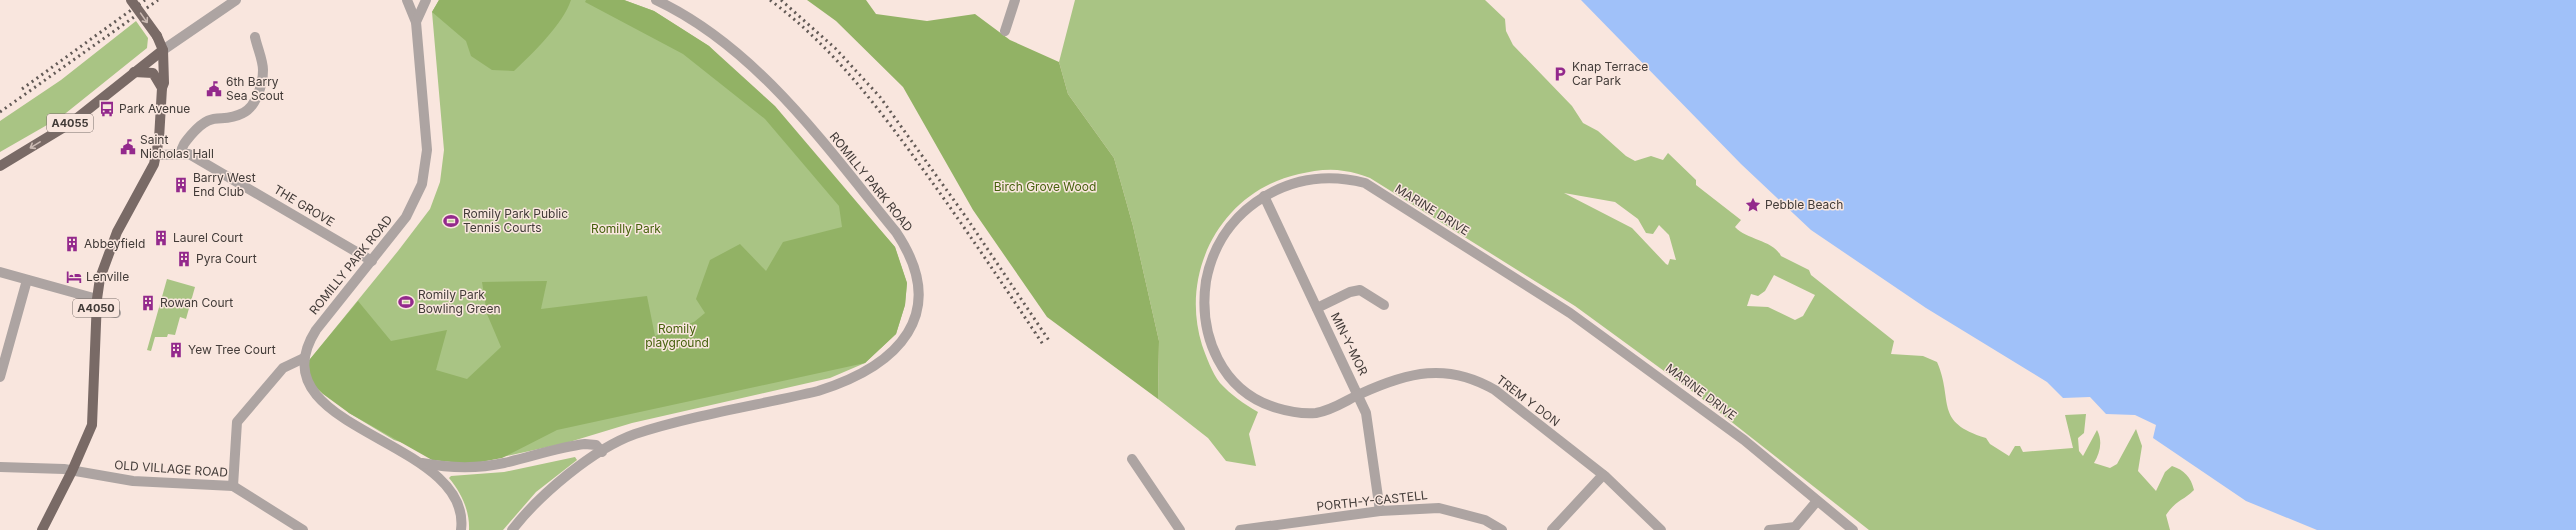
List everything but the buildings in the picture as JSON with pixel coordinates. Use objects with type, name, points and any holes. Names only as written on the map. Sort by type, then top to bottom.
[{"type":"main road","name":"A4050","points":[[42,530],[72,471],[92,425],[96,304],[100,278],[107,256],[122,222],[149,174],[156,155],[162,88],[164,83],[163,50],[157,36],[131,0]]},
{"type":"main road","name":"A4055","points":[[0,166],[71,123],[163,50]]},
{"type":"main road","points":[[134,72],[153,74],[162,88]]},
{"type":"street","points":[[163,50],[236,0]]},
{"type":"street","name":"ROMILLY PARK ROAD","points":[[407,0],[416,22],[426,131],[426,168],[415,202],[406,217],[307,343],[304,358],[306,378],[320,401],[371,435],[422,463],[449,489],[458,507],[462,530]]},
{"type":"street","name":"ROMILLY PARK ROAD","points":[[416,22],[426,0]]},
{"type":"street","name":"ROMILLY PARK ROAD","points":[[512,530],[528,509],[560,480],[602,452],[634,435],[818,391],[848,382],[893,352],[907,334],[916,316],[919,300],[917,273],[907,250],[805,123],[754,68],[674,8],[656,0]]},
{"type":"street","points":[[1005,31],[1015,0]]},
{"type":"street","points":[[181,153],[182,145],[202,122],[208,119],[236,116],[249,109],[261,86],[263,69],[255,37]]},
{"type":"street","name":"THE GROVE","points":[[156,155],[181,153],[206,163],[372,261]]},
{"type":"street","name":"MARINE DRIVE","points":[[1359,394],[1334,408],[1315,413],[1291,412],[1263,404],[1243,391],[1219,365],[1210,341],[1205,320],[1204,295],[1209,267],[1229,226],[1244,210],[1264,196],[1290,183],[1323,177],[1343,178],[1364,183],[1570,312],[1744,440],[1854,530]]},
{"type":"street","name":"MIN-Y-MOR","points":[[1264,196],[1359,394],[1371,439],[1380,511]]},
{"type":"street","points":[[0,272],[96,304],[116,313]]},
{"type":"street","points":[[0,375],[27,280]]},
{"type":"street","points":[[1317,308],[1350,292],[1360,290],[1384,305]]},
{"type":"street","points":[[233,486],[237,422],[283,368],[304,358]]},
{"type":"street","name":"TREM Y DON","points":[[1359,394],[1396,379],[1421,373],[1451,373],[1479,381],[1494,390],[1603,474],[1661,530]]},
{"type":"street","name":"ROMILLY PARK ROAD","points":[[422,463],[447,468],[475,467],[502,463],[585,444],[596,445],[602,452]]},
{"type":"street","points":[[1132,459],[1180,530]]},
{"type":"street","name":"OLD VILLAGE ROAD","points":[[0,467],[64,469],[133,481],[233,486],[303,530]]},
{"type":"street","points":[[1552,530],[1603,474]]},
{"type":"street","points":[[1769,530],[1795,527],[1817,501]]},
{"type":"street","name":"PORTH-Y-CASTELL","points":[[1240,530],[1380,511],[1439,508],[1485,520],[1502,530]]},
{"type":"green space","name":"Romilly Park","points":[[439,0],[624,0],[654,11],[709,46],[829,172],[895,247],[907,283],[905,305],[896,334],[865,363],[830,378],[632,423],[566,443],[470,464],[394,440],[349,413],[306,364],[398,251],[430,209],[440,182],[444,150],[432,12]]},
{"type":"green space","points":[[439,0],[571,0],[561,19],[554,28],[538,47],[514,71],[492,70],[471,56],[466,41],[432,12]]},
{"type":"green space","name":"Romily playground","points":[[586,0],[624,0],[654,11],[709,46],[775,106],[895,247],[907,283],[905,305],[896,334],[865,363],[557,430],[502,458],[470,464],[432,460],[349,413],[323,394],[309,381],[306,364],[358,301],[391,341],[447,330],[436,370],[467,379],[501,347],[487,314],[482,282],[547,281],[541,309],[647,296],[655,336],[694,322],[705,313],[696,299],[710,260],[740,244],[766,271],[783,242],[842,227],[839,206],[765,119],[683,54],[585,2]]},
{"type":"green space","name":"Birch Grove Wood","points":[[807,0],[866,0],[876,14],[927,21],[975,14],[1010,40],[1059,62],[1068,94],[1114,158],[1133,226],[1159,341],[1158,399],[1047,317],[973,210],[903,87],[836,21]]},
{"type":"green space","points":[[1075,0],[1485,0],[1505,19],[1506,31],[1513,45],[1572,106],[1583,123],[1598,131],[1626,156],[1635,161],[1651,156],[1663,160],[1668,153],[1696,180],[1696,185],[1741,220],[1735,227],[1746,235],[1766,243],[1781,256],[1809,270],[1811,275],[1894,341],[1891,354],[1923,356],[1937,362],[1942,376],[1948,409],[1958,425],[1969,432],[1986,438],[1990,444],[2009,456],[2015,446],[2020,446],[2023,452],[2073,448],[2065,415],[2086,414],[2084,433],[2078,438],[2079,451],[2083,456],[2097,430],[2100,438],[2100,447],[2094,463],[2110,468],[2117,464],[2136,429],[2142,446],[2138,471],[2156,491],[2165,472],[2172,466],[2186,475],[2191,481],[2194,490],[2176,503],[2166,515],[2170,530],[1869,530],[1701,398],[1575,306],[1370,178],[1351,172],[1338,170],[1315,171],[1299,174],[1272,183],[1248,197],[1228,216],[1213,238],[1202,263],[1197,289],[1196,317],[1205,354],[1220,383],[1238,399],[1258,412],[1249,434],[1256,466],[1226,461],[1208,438],[1158,399],[1159,341],[1133,226],[1114,158],[1068,94],[1059,62]],"holes":[[[1564,193],[1615,202],[1638,219],[1646,233],[1653,234],[1659,225],[1669,235],[1676,260],[1670,259],[1668,265],[1666,264],[1632,228]],[[1774,275],[1815,295],[1803,316],[1795,320],[1768,307],[1747,306],[1751,294],[1758,296],[1765,291]]]},
{"type":"green space","points":[[136,21],[148,38],[147,48],[61,117],[0,152],[0,121],[61,80]]},
{"type":"green space","points":[[167,279],[195,287],[186,319],[180,317],[175,335],[168,334],[167,337],[155,337],[151,351],[147,350]]},
{"type":"green space","points":[[575,457],[577,460],[536,492],[503,530],[469,530],[468,516],[464,502],[449,478],[451,476],[504,472]]},
{"type":"water","points":[[1581,0],[2576,0],[2576,530],[2317,530],[2246,501],[2153,438],[2156,425],[2135,415],[2106,414],[2090,397],[2063,398],[2047,382],[1926,308],[1811,230],[1741,164]]},
{"type":"railway","points":[[22,89],[145,0]]},
{"type":"railway","points":[[0,112],[158,0]]},
{"type":"railway","points":[[770,0],[814,37],[852,78],[888,122],[984,256],[1044,346]]},
{"type":"railway","points":[[781,0],[836,49],[880,97],[966,217],[1050,342]]},
{"type":"place","name":"Knap Terrace Car Park","points":[[1560,74]]},
{"type":"place","name":"6th Barry Sea Scout","points":[[214,89]]},
{"type":"place","name":"Park Avenue","points":[[107,109]]},
{"type":"place","name":"Saint Nicholas Hall","points":[[128,147]]},
{"type":"place","name":"Barry West End Club","points":[[181,185]]},
{"type":"place","name":"Pebble Beach","points":[[1753,205]]},
{"type":"place","name":"Romily Park Public Tennis Courts","points":[[451,221]]},
{"type":"place","name":"Laurel Court","points":[[161,238]]},
{"type":"place","name":"Abbeyfield","points":[[72,244]]},
{"type":"place","name":"Pyra Court","points":[[184,259]]},
{"type":"place","name":"Lenville","points":[[74,277]]},
{"type":"place","name":"Romily Park Bowling Green","points":[[406,302]]},
{"type":"place","name":"Rowan Court","points":[[148,303]]},
{"type":"place","name":"Yew Tree Court","points":[[176,350]]}]
